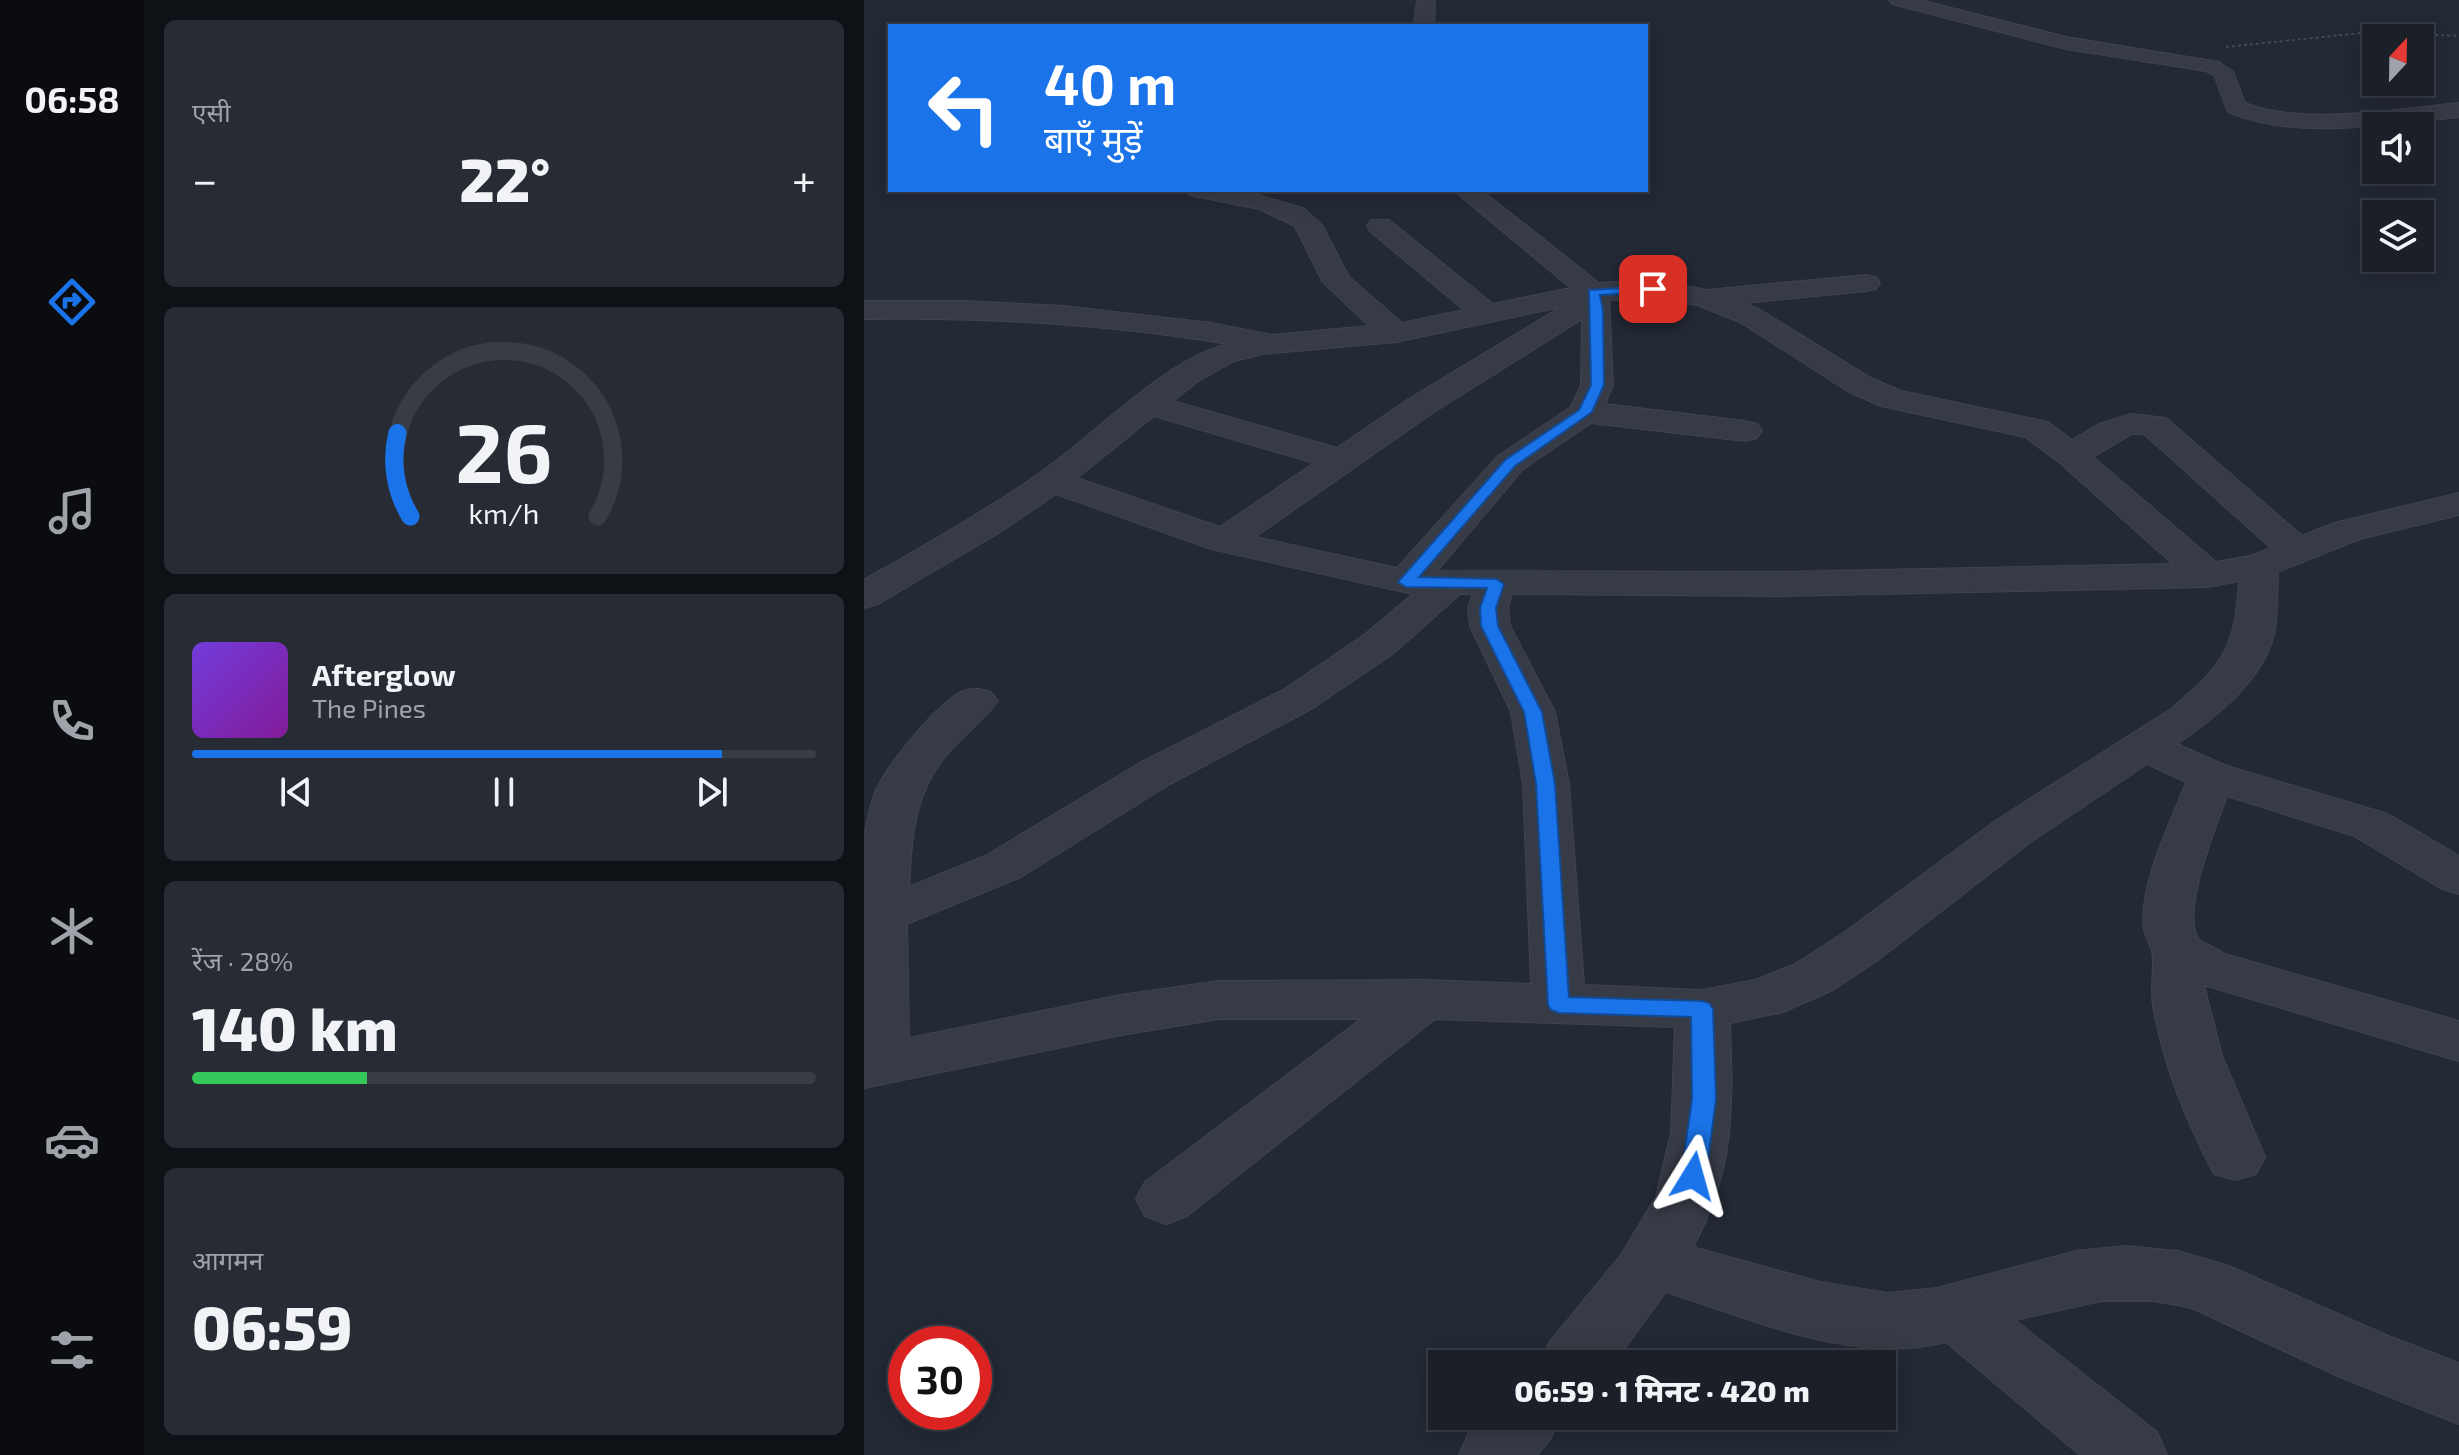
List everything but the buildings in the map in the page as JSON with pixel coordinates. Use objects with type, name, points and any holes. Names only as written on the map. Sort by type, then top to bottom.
[{"type":"street","points":[[1424,24],[1426,0]]},
{"type":"street","points":[[1898,0],[2066,43],[2200,63],[2223,72],[2236,107],[2267,117],[2326,118],[2459,110]]},
{"type":"street","points":[[1208,192],[1270,205],[1308,223],[1333,276],[1348,293],[1396,333]]},
{"type":"street","points":[[882,915],[1004,866],[1154,774],[1298,699],[1379,644],[1428,582],[1510,463],[1585,412],[1597,385],[1594,299],[1467,192]]},
{"type":"street","points":[[1380,226],[1488,315]]},
{"type":"street","points":[[1704,298],[1866,283]]},
{"type":"street","points":[[864,596],[989,523],[1052,481],[1186,375],[1224,354],[1242,348],[1280,343],[1396,333],[1653,289],[1704,298],[1750,316],[1860,385],[1892,399],[2036,429],[2072,456],[2208,575]]},
{"type":"street","points":[[1224,541],[1341,460],[1594,299]]},
{"type":"street","points":[[864,310],[1030,313],[1170,326],[1280,343]]},
{"type":"street","points":[[1148,404],[1341,460]]},
{"type":"street","points":[[1585,412],[1745,431]]},
{"type":"street","points":[[2072,456],[2117,427],[2137,423],[2154,425],[2278,559]]},
{"type":"street","points":[[1052,481],[1224,541],[1428,582],[1496,584],[1779,584],[2208,575],[2278,559],[2347,531],[2459,504]]},
{"type":"street","points":[[976,701],[916,762],[898,794],[879,801],[885,861],[872,1066],[1121,1015],[1219,1000],[1424,999],[1702,1009],[1764,998],[1814,977],[1860,947],[2015,830],[2186,718],[2209,698],[2251,643],[2278,559]]},
{"type":"street","points":[[1496,584],[1488,608],[1490,626],[1533,712],[1546,784],[1559,1005]]},
{"type":"street","points":[[2143,745],[2211,776],[2371,825],[2459,878]]},
{"type":"street","points":[[2211,776],[2169,907],[2170,938],[2178,950],[2189,960],[2207,967],[2459,1041]]},
{"type":"street","points":[[2178,950],[2175,987],[2184,1025],[2235,1157]]},
{"type":"street","points":[[1166,1199],[1424,999]]},
{"type":"street","points":[[1583,1350],[1666,1238],[1693,1176],[1704,1099],[1702,1009]]},
{"type":"street","points":[[1650,1261],[1798,1303],[1879,1320],[1914,1320],[1956,1311],[2068,1278],[2107,1271],[2166,1275],[2206,1285],[2363,1356],[2459,1394]]},
{"type":"street","points":[[1956,1311],[2132,1455]]},
{"type":"street","points":[[1494,1455],[1515,1430]]},
{"type":"path","points":[[2166,58],[2365,31],[2409,30],[2459,36]]},
{"type":"route","points":[[1653,289],[1593,292],[1599,350],[1597,385],[1585,412],[1574,423],[1510,463],[1406,582],[1496,584],[1488,608],[1490,626],[1533,712],[1546,784],[1559,1005],[1702,1009],[1704,1099],[1693,1176]]}]
